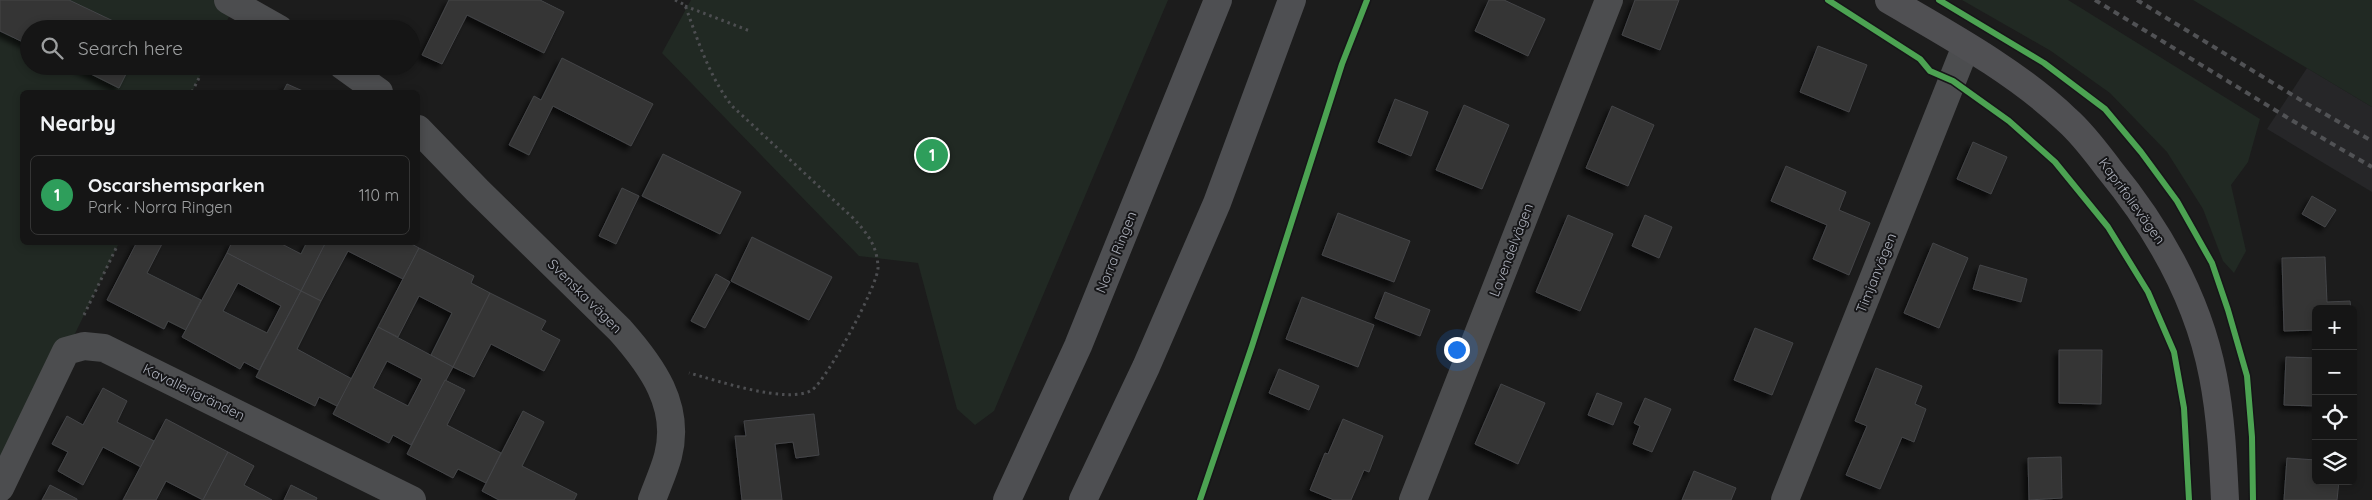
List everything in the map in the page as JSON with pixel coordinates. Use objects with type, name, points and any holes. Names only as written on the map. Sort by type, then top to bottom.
[{"type":"main road","name":"Norra Ringen","points":[[1007,500],[1078,346],[1218,0]]},
{"type":"main road","points":[[1083,500],[1146,367],[1217,203],[1292,0]]},
{"type":"main road","name":"Kaprifolievägen","points":[[1889,0],[1966,46],[2029,89],[2068,120],[2125,188],[2166,249],[2192,301],[2213,375],[2222,438],[2225,500]]},
{"type":"street","points":[[228,0],[263,20]]},
{"type":"street","name":"Lavendelvägen","points":[[1413,500],[1609,0]]},
{"type":"street","name":"Timjanvägen","points":[[1785,500],[1966,46]]},
{"type":"street","points":[[355,75],[376,90]]},
{"type":"street","name":"Svenska vägen","points":[[420,131],[620,330],[647,362],[658,380],[669,408],[671,434],[668,456],[652,500]]},
{"type":"street","name":"Kavallerigränden","points":[[66,352],[84,346],[104,348],[412,500]]},
{"type":"street","points":[[0,488],[66,352]]},
{"type":"path","points":[[675,0],[750,31]]},
{"type":"path","points":[[647,362],[762,392],[792,394],[812,390],[826,374],[872,290],[878,269],[876,251],[870,236],[732,106],[720,91],[710,72],[685,5]]},
{"type":"path","points":[[193,90],[200,75]]},
{"type":"path","points":[[66,352],[118,245]]},
{"type":"shaded area","points":[[0,0],[228,0],[235,4],[227,20],[20,20],[20,75],[200,75],[193,90],[20,90],[20,245],[118,245],[0,488]]},
{"type":"shaded area","points":[[691,0],[1168,0],[994,411],[975,425],[957,409],[918,263],[859,256],[662,53]]},
{"type":"shaded area","points":[[1962,0],[2068,0],[2260,119],[2248,162],[2231,185],[2246,251],[2234,273],[2223,261],[2203,209],[2167,152],[2110,93],[2051,51]]},
{"type":"shaded area","points":[[2193,0],[2372,0],[2372,107]]},
{"type":"shaded area","points":[[2307,68],[2372,107],[2372,192],[2267,129]]},
{"type":"building","points":[[0,0],[69,0],[111,20],[20,20],[20,41],[0,31]]},
{"type":"building","points":[[449,0],[540,0],[564,12],[544,53],[467,15],[442,64],[422,55]]},
{"type":"building","points":[[1489,0],[1504,0],[1545,19],[1528,56],[1475,31]]},
{"type":"building","points":[[1635,0],[1679,0],[1660,50],[1622,35]]},
{"type":"building","points":[[1818,46],[1867,65],[1849,112],[1800,92]]},
{"type":"building","points":[[562,58],[653,104],[631,146],[553,106],[529,155],[509,145],[534,96],[541,100]]},
{"type":"building","points":[[93,75],[126,75],[119,88]]},
{"type":"building","points":[[287,84],[300,90],[284,90]]},
{"type":"building","points":[[1395,99],[1428,112],[1411,156],[1378,142]]},
{"type":"building","points":[[1464,105],[1509,125],[1482,189],[1436,170]]},
{"type":"building","points":[[1612,106],[1654,125],[1628,186],[1586,168]]},
{"type":"building","points":[[1973,142],[2007,157],[1991,194],[1957,179]]},
{"type":"building","points":[[663,154],[741,192],[720,234],[642,196]]},
{"type":"building","points":[[1786,166],[1846,192],[1839,210],[1870,223],[1849,275],[1813,259],[1827,225],[1771,201]]},
{"type":"building","points":[[622,188],[639,196],[616,244],[599,236]]},
{"type":"building","points":[[2312,196],[2336,210],[2325,227],[2302,214]]},
{"type":"building","points":[[1338,213],[1410,241],[1394,282],[1322,255]]},
{"type":"building","points":[[1568,215],[1613,234],[1580,311],[1536,292]]},
{"type":"building","points":[[1645,215],[1672,227],[1659,258],[1632,246]]},
{"type":"building","points":[[752,237],[832,277],[809,320],[731,281]]},
{"type":"building","points":[[1933,243],[1968,258],[1939,328],[1904,313]]},
{"type":"building","points":[[135,245],[161,245],[147,273],[201,300],[186,330],[168,321],[164,329],[107,300]]},
{"type":"building","points":[[231,245],[284,245],[301,254],[306,245],[324,245],[301,291],[227,253]]},
{"type":"building","points":[[324,245],[414,245],[419,248],[403,279],[348,251],[321,301],[301,291]]},
{"type":"building","points":[[419,248],[474,276],[471,283],[490,293],[453,367],[431,355],[452,313],[419,296],[398,337],[378,327]]},
{"type":"building","points":[[227,253],[301,291],[259,370],[244,362],[240,369],[182,337]],"holes":[[[238,283],[281,306],[267,333],[223,311]]]},
{"type":"building","points":[[2325,257],[2327,302],[2350,301],[2350,305],[2312,305],[2312,330],[2284,331],[2282,258]]},
{"type":"building","points":[[1980,265],[2027,279],[2021,302],[1973,289]]},
{"type":"building","points":[[716,274],[730,282],[705,328],[691,321]]},
{"type":"building","points":[[301,291],[321,301],[297,349],[352,379],[337,406],[319,397],[315,406],[256,377]]},
{"type":"building","points":[[1385,292],[1430,310],[1420,336],[1375,318]]},
{"type":"building","points":[[490,293],[546,321],[541,330],[560,340],[544,371],[491,344],[474,377],[453,367]]},
{"type":"building","points":[[1302,297],[1374,325],[1358,367],[1286,339]]},
{"type":"building","points":[[378,327],[453,367],[411,445],[393,435],[389,443],[333,414]],"holes":[[[387,361],[422,379],[408,406],[373,388]]]},
{"type":"building","points":[[1755,328],[1793,343],[1772,395],[1734,380]]},
{"type":"building","points":[[2059,350],[2102,350],[2101,404],[2059,403]]},
{"type":"building","points":[[2286,357],[2312,358],[2312,406],[2284,405]]},
{"type":"building","points":[[1876,368],[1922,386],[1915,404],[1926,409],[1914,442],[1902,437],[1880,489],[1846,475],[1867,426],[1855,421]]},
{"type":"building","points":[[1279,369],[1319,386],[1309,410],[1269,393]]},
{"type":"building","points":[[445,380],[465,390],[447,425],[501,453],[486,483],[458,469],[453,478],[407,454]]},
{"type":"building","points":[[1501,384],[1545,403],[1518,464],[1475,444]]},
{"type":"building","points":[[103,388],[127,401],[117,422],[154,441],[141,467],[103,447],[83,485],[58,471],[68,452],[52,444],[67,416],[83,425]]},
{"type":"building","points":[[1597,393],[1622,403],[1613,425],[1588,415]]},
{"type":"building","points":[[1645,398],[1671,409],[1652,452],[1633,444],[1640,426],[1634,423]]},
{"type":"building","points":[[523,411],[544,422],[522,466],[577,494],[574,500],[499,500],[482,491]]},
{"type":"building","points":[[814,414],[819,455],[796,458],[793,442],[775,444],[782,500],[742,500],[735,436],[746,436],[744,421]]},
{"type":"building","points":[[166,419],[228,452],[203,500],[166,481],[156,500],[123,500]]},
{"type":"building","points":[[1343,419],[1383,436],[1369,472],[1364,470],[1351,500],[1334,500],[1310,490],[1325,453],[1328,454]]},
{"type":"building","points":[[228,452],[254,466],[244,485],[272,500],[203,500]]},
{"type":"building","points":[[2061,457],[2062,498],[2029,500],[2028,458]]},
{"type":"building","points":[[2287,458],[2312,460],[2312,485],[2339,485],[2337,500],[2284,500]]},
{"type":"building","points":[[1694,471],[1736,488],[1731,500],[1682,500]]},
{"type":"building","points":[[50,485],[77,499],[77,500],[42,500]]},
{"type":"building","points":[[291,485],[317,498],[316,500],[284,500]]},
{"type":"railway","points":[[2095,0],[2372,167]]},
{"type":"railway","points":[[2137,0],[2304,102],[2372,141]]},
{"type":"cycle path","points":[[1200,500],[1252,346],[1342,64],[1367,0]]},
{"type":"cycle path","points":[[1828,0],[1920,59],[1930,71],[1953,81],[2009,121],[2055,162],[2108,227],[2148,292],[2174,352],[2184,408],[2189,500]]},
{"type":"cycle path","points":[[1939,0],[2044,63],[2105,109],[2141,152],[2177,201],[2212,263],[2247,376],[2252,437],[2253,500]]},
{"type":"place","name":"Oscarshemsparken","points":[[932,155]]}]
